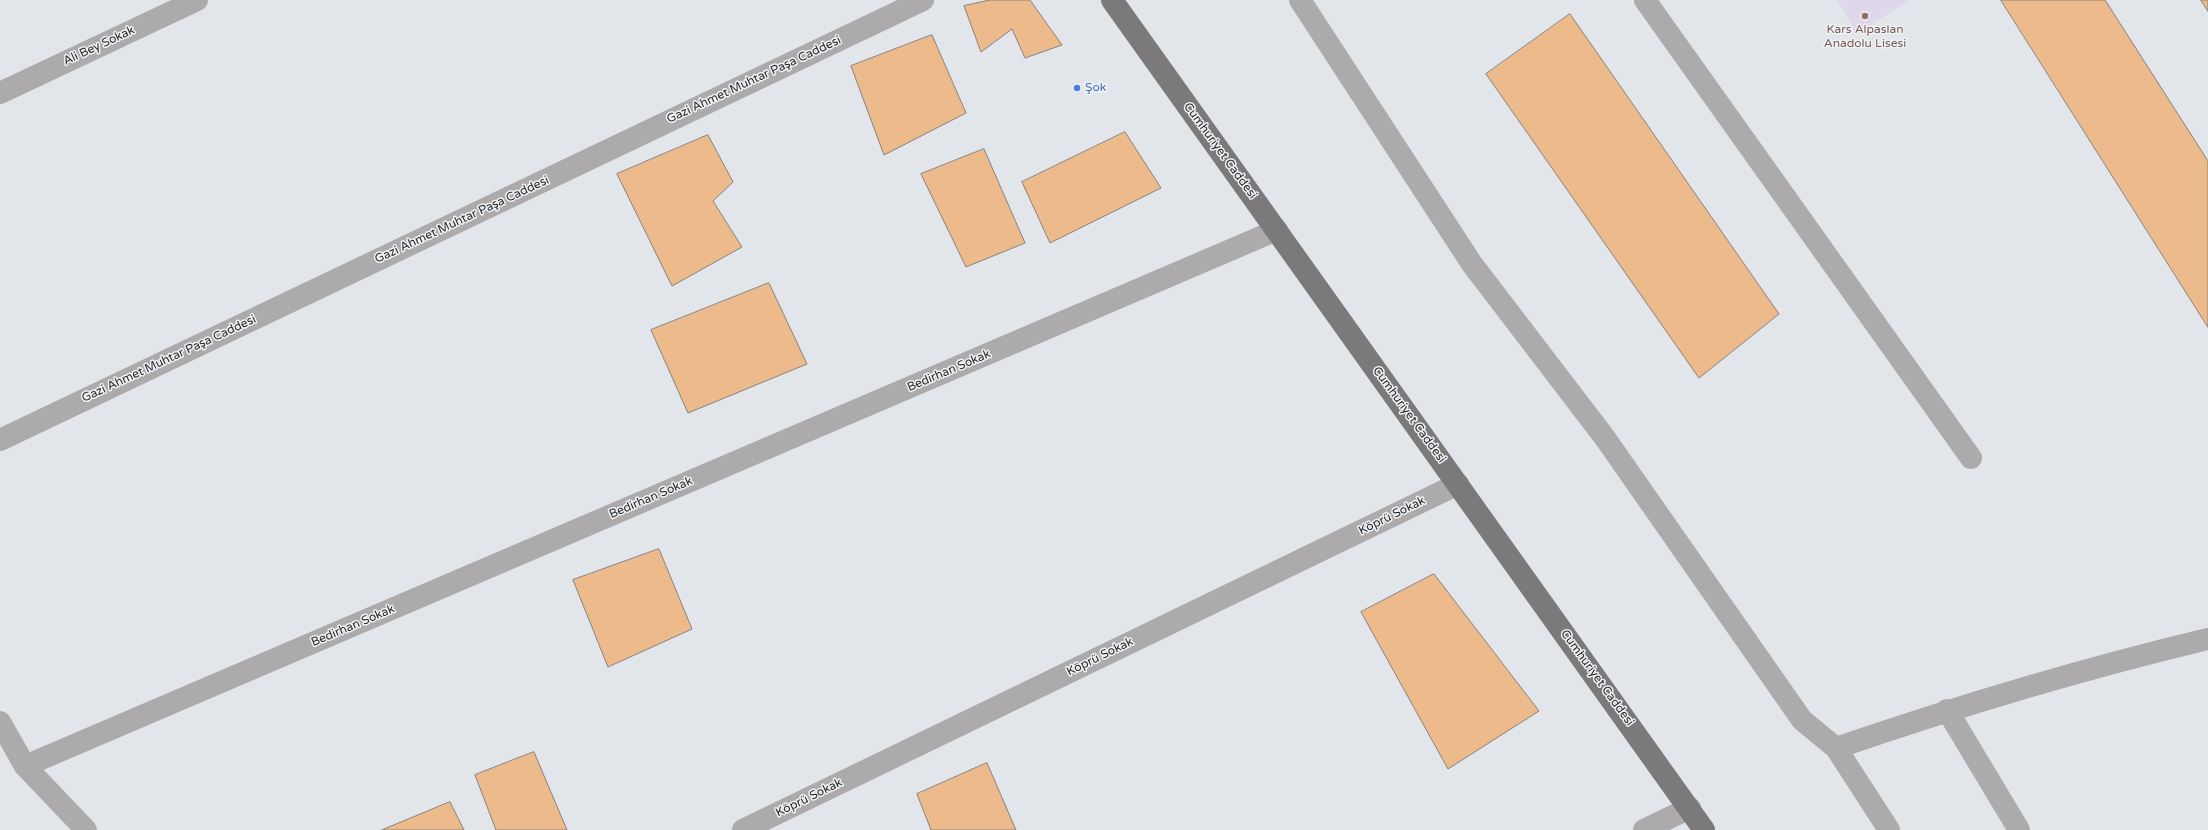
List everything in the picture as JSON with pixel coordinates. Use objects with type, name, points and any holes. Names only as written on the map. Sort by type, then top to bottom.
[{"type":"main road","name":"Cumhuriyet Caddesi","points":[[1112,0],[1690,808],[1704,830]]},
{"type":"street","name":"Ali Bey Sokak","points":[[0,93],[197,0]]},
{"type":"street","name":"Gazi Ahmet Muhtar Paşa Caddesi","points":[[0,440],[923,0]]},
{"type":"street","points":[[1300,0],[1472,264],[1605,438],[1802,720],[1836,748],[1889,830]]},
{"type":"street","points":[[1645,0],[1971,458]]},
{"type":"street","name":"Bedirhan Sokak","points":[[25,766],[1277,230]]},
{"type":"street","name":"Köprü Sokak","points":[[743,830],[1458,484]]},
{"type":"street","points":[[1836,748],[1947,710],[2123,659],[2208,639]]},
{"type":"street","points":[[1947,710],[2019,830]]},
{"type":"street","points":[[0,722],[25,766],[86,830]]},
{"type":"street","points":[[1644,830],[1690,808]]},
{"type":"shaded area","name":"Kars Alpaslan Anadolu Lisesi","points":[[1837,0],[1910,0],[1857,33]]},
{"type":"building","points":[[990,0],[1030,0],[1062,45],[1025,58],[1012,29],[981,52],[964,6]]},
{"type":"building","points":[[2001,0],[2105,0],[2208,161],[2208,327]]},
{"type":"building","points":[[2201,0],[2208,0],[2208,11]]},
{"type":"building","points":[[1570,14],[1779,314],[1699,378],[1486,74]]},
{"type":"building","points":[[932,35],[966,113],[884,155],[851,66]]},
{"type":"building","points":[[1125,132],[1161,188],[1050,243],[1022,182]]},
{"type":"building","points":[[708,135],[733,182],[713,201],[742,247],[672,286],[617,174]]},
{"type":"building","points":[[984,149],[1025,243],[966,267],[921,174]]},
{"type":"building","points":[[769,283],[807,364],[688,413],[651,330]]},
{"type":"building","points":[[659,549],[692,629],[608,667],[573,580]]},
{"type":"building","points":[[1434,574],[1539,711],[1448,769],[1361,612]]},
{"type":"building","points":[[534,752],[567,830],[496,830],[475,775]]},
{"type":"building","points":[[987,763],[1016,830],[931,830],[917,794]]},
{"type":"building","points":[[450,802],[464,830],[382,830]]},
{"type":"place","name":"Kars Alpaslan Anadolu Lisesi","points":[[1865,16]]},
{"type":"place","name":"Şok","points":[[1077,88]]}]
